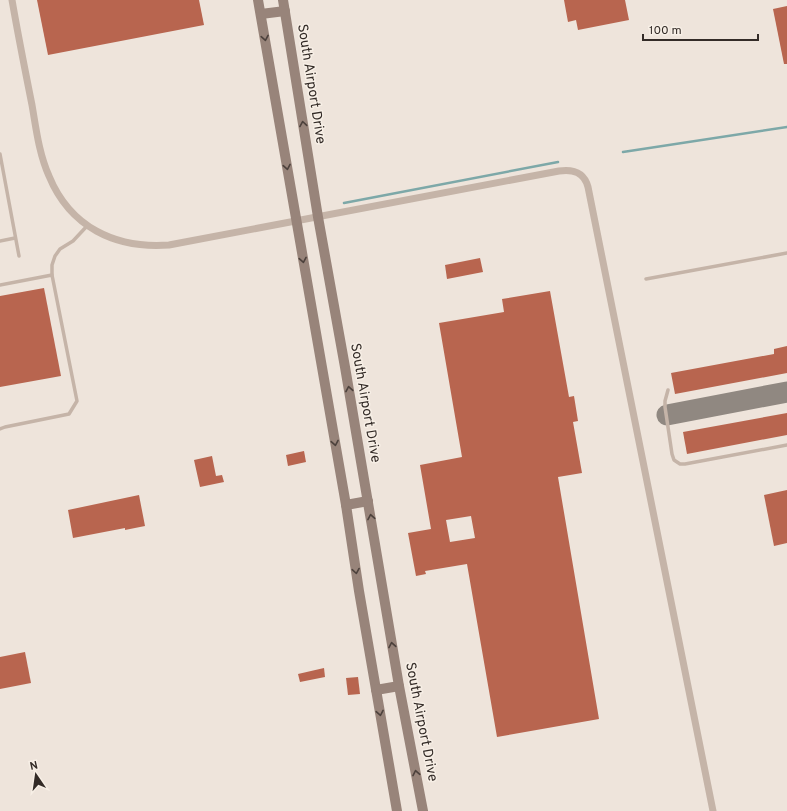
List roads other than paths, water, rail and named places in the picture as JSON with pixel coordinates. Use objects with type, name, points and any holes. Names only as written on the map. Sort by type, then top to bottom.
[{"type":"main road","points":[[258,0],[346,505],[397,811]]},
{"type":"main road","name":"South Airport Drive","points":[[283,0],[318,217],[399,686],[423,811]]},
{"type":"main road","points":[[260,14],[285,11]]},
{"type":"main road","points":[[346,505],[368,501]]},
{"type":"main road","points":[[376,690],[399,686]]},
{"type":"street","points":[[12,0],[39,140],[46,169],[55,190],[75,216],[87,226],[116,240],[133,244],[159,246],[188,242],[560,171],[576,171],[584,178],[588,187],[713,811]]},
{"type":"lane","points":[[0,154],[19,256]]},
{"type":"lane","points":[[0,429],[69,414],[77,401],[52,275],[52,265],[55,256],[60,249],[73,241],[87,226]]},
{"type":"lane","points":[[0,241],[15,238]]},
{"type":"lane","points":[[646,279],[787,253]]},
{"type":"lane","points":[[0,285],[52,275]]},
{"type":"lane","points":[[668,390],[665,404],[670,430],[670,442],[674,460],[680,464],[787,445]]},
{"type":"waterway","points":[[623,152],[787,127]]},
{"type":"waterway","points":[[344,203],[558,162]]}]
